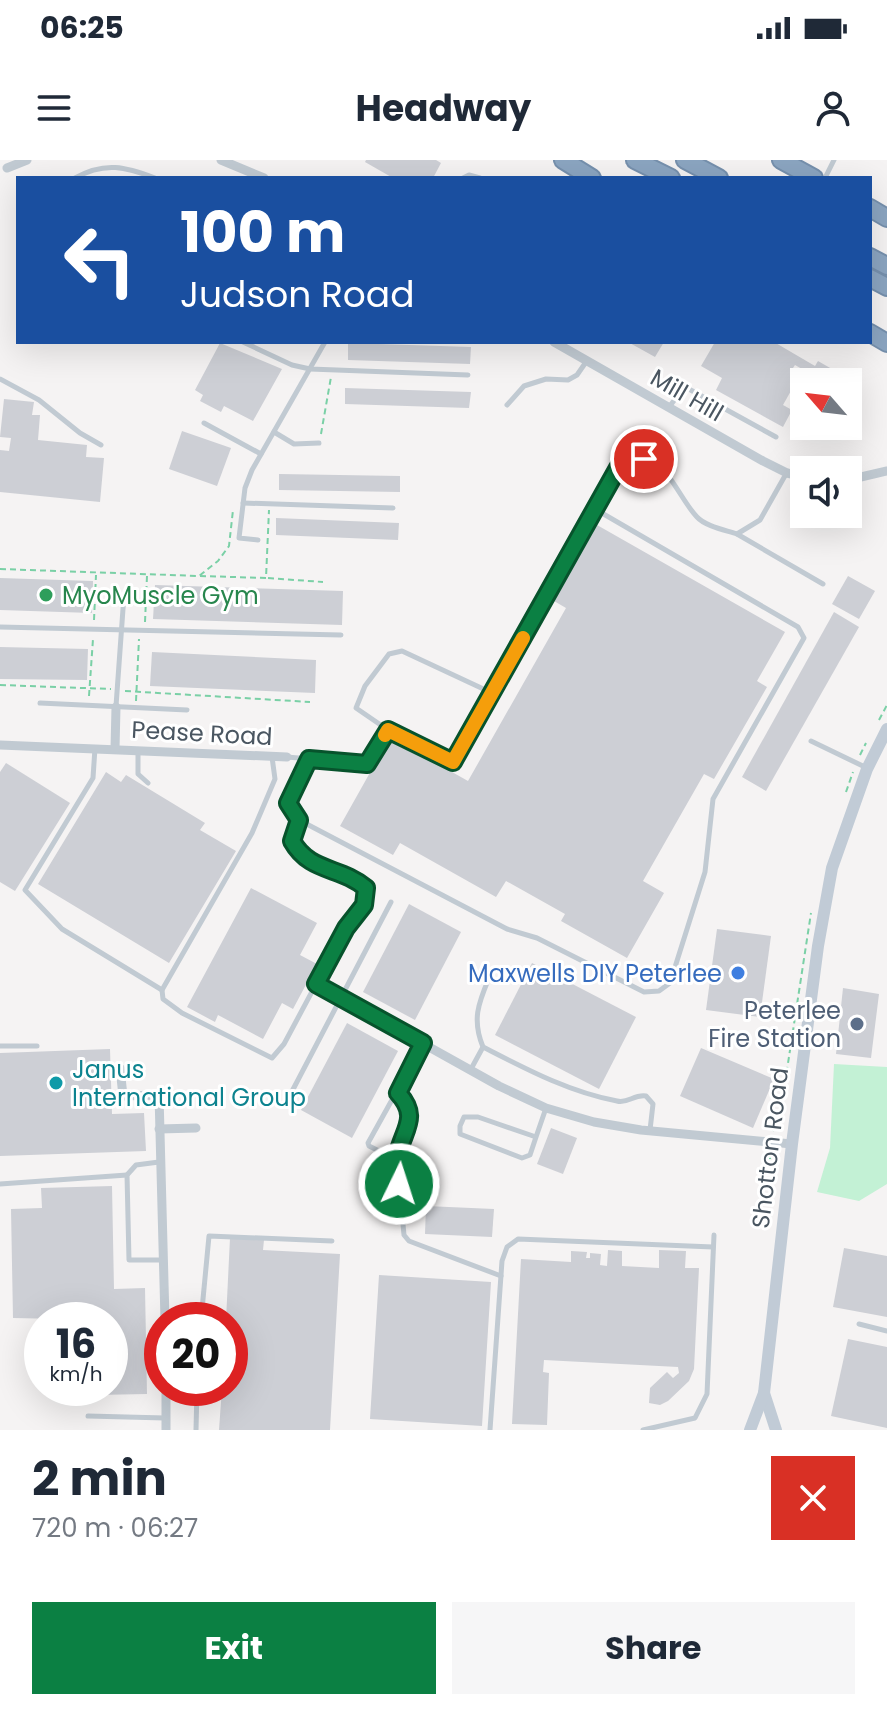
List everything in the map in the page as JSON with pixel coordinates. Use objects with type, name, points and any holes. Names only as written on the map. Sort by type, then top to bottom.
[{"type":"highway","points":[[563,160],[589,176]]},
{"type":"highway","points":[[635,160],[667,176]]},
{"type":"highway","points":[[685,160],[715,176]]},
{"type":"highway","points":[[781,160],[810,176]]},
{"type":"street","points":[[7,167],[27,160]]},
{"type":"street","points":[[221,160],[259,176]]},
{"type":"street","name":"Mill Hill","points":[[557,344],[790,474]]},
{"type":"street","points":[[862,477],[887,471]]},
{"type":"street","name":"Pease Road","points":[[115,749],[116,707]]},
{"type":"street","name":"Shotton Road","points":[[750,1430],[764,1393],[792,1144],[832,868],[867,769],[887,729]]},
{"type":"street","name":"Pease Road","points":[[0,745],[287,757]]},
{"type":"street","points":[[316,984],[546,1108],[594,1122],[650,1131],[792,1144]]},
{"type":"street","points":[[120,1068],[123,1096],[159,1095],[164,1302]]},
{"type":"street","points":[[159,1129],[196,1128]]},
{"type":"street","name":"Shotton Road","points":[[764,1393],[776,1430]]},
{"type":"street","points":[[166,1406],[166,1430]]},
{"type":"lane","points":[[78,176],[85,172],[123,166],[150,176]]},
{"type":"lane","points":[[247,344],[292,365],[310,369],[468,375]]},
{"type":"lane","points":[[258,540],[239,538],[245,488],[324,344]]},
{"type":"lane","points":[[507,405],[524,386],[546,379],[568,380],[577,375],[587,361]]},
{"type":"lane","points":[[0,379],[39,400],[80,433],[101,445]]},
{"type":"lane","points":[[668,407],[687,388],[776,437]]},
{"type":"lane","points":[[204,423],[261,454]]},
{"type":"lane","points":[[274,432],[294,444],[319,443]]},
{"type":"lane","points":[[492,693],[402,651],[389,654],[365,686],[356,708],[388,730],[453,762],[492,693],[618,468],[629,461],[644,459],[663,467],[698,520],[737,534],[823,584]]},
{"type":"lane","points":[[737,534],[760,520],[787,473]]},
{"type":"lane","points":[[243,503],[393,508]]},
{"type":"lane","points":[[309,759],[288,803],[299,820],[507,929],[537,938],[644,992],[659,991],[670,983],[705,872],[713,799],[804,638],[798,627],[595,509]]},
{"type":"lane","name":"Pease Road","points":[[116,707],[124,595]]},
{"type":"lane","points":[[0,627],[341,635]]},
{"type":"lane","points":[[40,703],[187,710]]},
{"type":"lane","points":[[287,757],[367,764],[388,730]]},
{"type":"lane","points":[[811,741],[867,769]]},
{"type":"lane","points":[[95,748],[93,778],[25,890],[62,929],[162,990]]},
{"type":"lane","points":[[138,750],[138,774],[148,783]]},
{"type":"lane","points":[[272,756],[275,779],[252,833],[162,990],[163,999],[182,1013],[272,1058],[284,1044],[346,928],[364,905],[366,888],[356,879],[300,855],[292,841],[299,820]]},
{"type":"lane","points":[[288,1099],[391,902]]},
{"type":"lane","points":[[471,1070],[483,1047],[475,1016],[489,978]]},
{"type":"lane","points":[[397,1160],[368,1145],[423,1043]]},
{"type":"lane","points":[[0,1046],[37,1046]]},
{"type":"lane","points":[[483,1047],[541,1077],[584,1093],[621,1102],[634,1096],[646,1096],[653,1104],[650,1131]]},
{"type":"lane","points":[[398,1093],[408,1104],[410,1117],[397,1160],[404,1235],[409,1241],[501,1276]]},
{"type":"lane","points":[[536,1137],[468,1116],[459,1129],[463,1136],[522,1158],[530,1155],[546,1108]]},
{"type":"lane","points":[[159,1162],[136,1165],[127,1175],[129,1260],[163,1260]]},
{"type":"lane","points":[[0,1184],[127,1175]]},
{"type":"lane","points":[[643,1430],[695,1418],[707,1394],[714,1235]]},
{"type":"lane","points":[[203,1302],[209,1236],[332,1241]]},
{"type":"lane","points":[[490,1430],[502,1261],[507,1247],[518,1239],[713,1247]]},
{"type":"lane","points":[[859,1324],[887,1331]]},
{"type":"lane","points":[[196,1430],[197,1406]]},
{"type":"lane","points":[[88,1416],[166,1418]]},
{"type":"path","points":[[319,443],[333,369]]},
{"type":"path","points":[[199,576],[218,561],[229,546],[231,511],[243,503]]},
{"type":"path","points":[[266,578],[270,504]]},
{"type":"path","points":[[0,569],[323,582]]},
{"type":"path","points":[[88,705],[96,574]]},
{"type":"path","points":[[135,708],[147,575]]},
{"type":"path","points":[[0,685],[117,689],[136,693],[310,702]]},
{"type":"green space","points":[[834,1064],[887,1067],[887,1184],[859,1201],[817,1192],[830,1148]]},
{"type":"building","points":[[436,160],[441,163],[434,176],[390,176],[365,162]]},
{"type":"building","points":[[219,344],[282,369],[253,421],[224,406],[221,412],[200,401],[203,395],[195,390]]},
{"type":"building","points":[[348,344],[471,347],[470,364],[348,360]]},
{"type":"building","points":[[632,344],[663,344],[655,357]]},
{"type":"building","points":[[714,344],[777,344],[815,366],[818,361],[830,368],[800,368],[795,365],[790,368],[790,393],[783,405],[790,409],[790,414],[783,427],[716,390],[722,378],[701,366]]},
{"type":"building","points":[[345,388],[471,392],[469,408],[345,404]]},
{"type":"building","points":[[4,399],[34,402],[32,415],[40,415],[38,440],[87,445],[86,457],[104,458],[100,502],[0,492],[0,450],[9,451],[11,438],[0,437]]},
{"type":"building","points":[[182,431],[231,448],[217,486],[169,469]]},
{"type":"building","points":[[279,474],[400,476],[400,492],[279,490]]},
{"type":"building","points":[[276,518],[399,523],[398,540],[276,535]]},
{"type":"building","points":[[597,525],[785,632],[757,681],[767,687],[714,779],[704,774],[643,881],[664,893],[627,958],[561,921],[565,914],[506,881],[496,897],[400,843],[393,855],[340,826],[390,737],[468,781],[566,608],[554,601]]},
{"type":"building","points":[[848,576],[875,591],[859,619],[832,604]]},
{"type":"building","name":"MyoMuscle Gym","points":[[0,578],[93,581],[92,613],[0,610]]},
{"type":"building","points":[[155,585],[343,591],[342,625],[153,619]]},
{"type":"building","points":[[834,612],[859,627],[766,791],[742,777]]},
{"type":"building","points":[[0,647],[88,649],[87,680],[0,679]]},
{"type":"building","points":[[152,652],[316,660],[315,693],[150,686]]},
{"type":"building","points":[[6,763],[70,803],[15,891],[0,882],[0,772]]},
{"type":"building","points":[[106,772],[121,782],[126,775],[205,823],[200,830],[236,851],[169,963],[38,884]]},
{"type":"building","points":[[251,888],[317,923],[300,955],[317,964],[293,1009],[282,1003],[263,1039],[218,1015],[215,1022],[187,1007]]},
{"type":"building","points":[[409,904],[461,932],[415,1020],[363,992]]},
{"type":"building","name":"Maxwells DIY Peterlee","points":[[717,929],[771,936],[760,1017],[706,1010]]},
{"type":"building","points":[[532,963],[636,1017],[599,1089],[495,1035]]},
{"type":"building","name":"Peterlee Fire Station","points":[[843,988],[879,994],[871,1058],[836,1054]]},
{"type":"building","points":[[347,1023],[398,1051],[352,1138],[301,1110]]},
{"type":"building","points":[[701,1048],[774,1079],[753,1128],[680,1096]]},
{"type":"building","name":"Janus International Group","points":[[110,1049],[112,1114],[144,1113],[146,1151],[0,1156],[0,1053]]},
{"type":"building","points":[[551,1128],[577,1138],[563,1174],[537,1164]]},
{"type":"building","points":[[112,1186],[114,1289],[145,1288],[144,1394],[128,1394],[128,1302],[24,1302],[24,1318],[13,1318],[11,1209],[42,1208],[41,1188]]},
{"type":"building","points":[[426,1206],[494,1209],[492,1237],[425,1234]]},
{"type":"building","points":[[230,1238],[264,1240],[263,1250],[340,1254],[330,1430],[219,1430],[221,1406],[248,1406],[248,1302],[227,1302]]},
{"type":"building","points":[[844,1248],[887,1256],[887,1317],[833,1307]]},
{"type":"building","points":[[608,1250],[622,1251],[622,1266],[659,1268],[659,1250],[686,1251],[685,1268],[699,1268],[694,1369],[689,1381],[660,1405],[649,1403],[650,1388],[667,1372],[673,1378],[679,1373],[678,1367],[544,1360],[543,1372],[549,1373],[547,1425],[512,1424],[521,1259],[571,1262],[571,1251],[587,1252],[586,1258],[590,1258],[590,1253],[601,1254],[600,1265],[607,1266]]},
{"type":"building","points":[[379,1275],[491,1282],[482,1426],[370,1419]]},
{"type":"building","points":[[848,1339],[887,1347],[887,1428],[831,1416]]},
{"type":"slow traffic","points":[[385,735],[388,730],[453,762],[523,638]]},
{"type":"place","name":"MyoMuscle Gym","points":[[46,595]]},
{"type":"place","name":"Maxwells DIY Peterlee","points":[[738,973]]},
{"type":"place","name":"Peterlee Fire Station","points":[[857,1024]]},
{"type":"place","name":"Janus International Group","points":[[56,1083]]},
{"type":"route","points":[[399,1184],[397,1160],[410,1110],[398,1093],[423,1043],[316,984],[346,928],[364,905],[366,888],[356,879],[300,855],[292,841],[299,820],[288,803],[309,759],[367,764],[388,730],[453,762],[618,468],[629,461],[644,459]]}]
